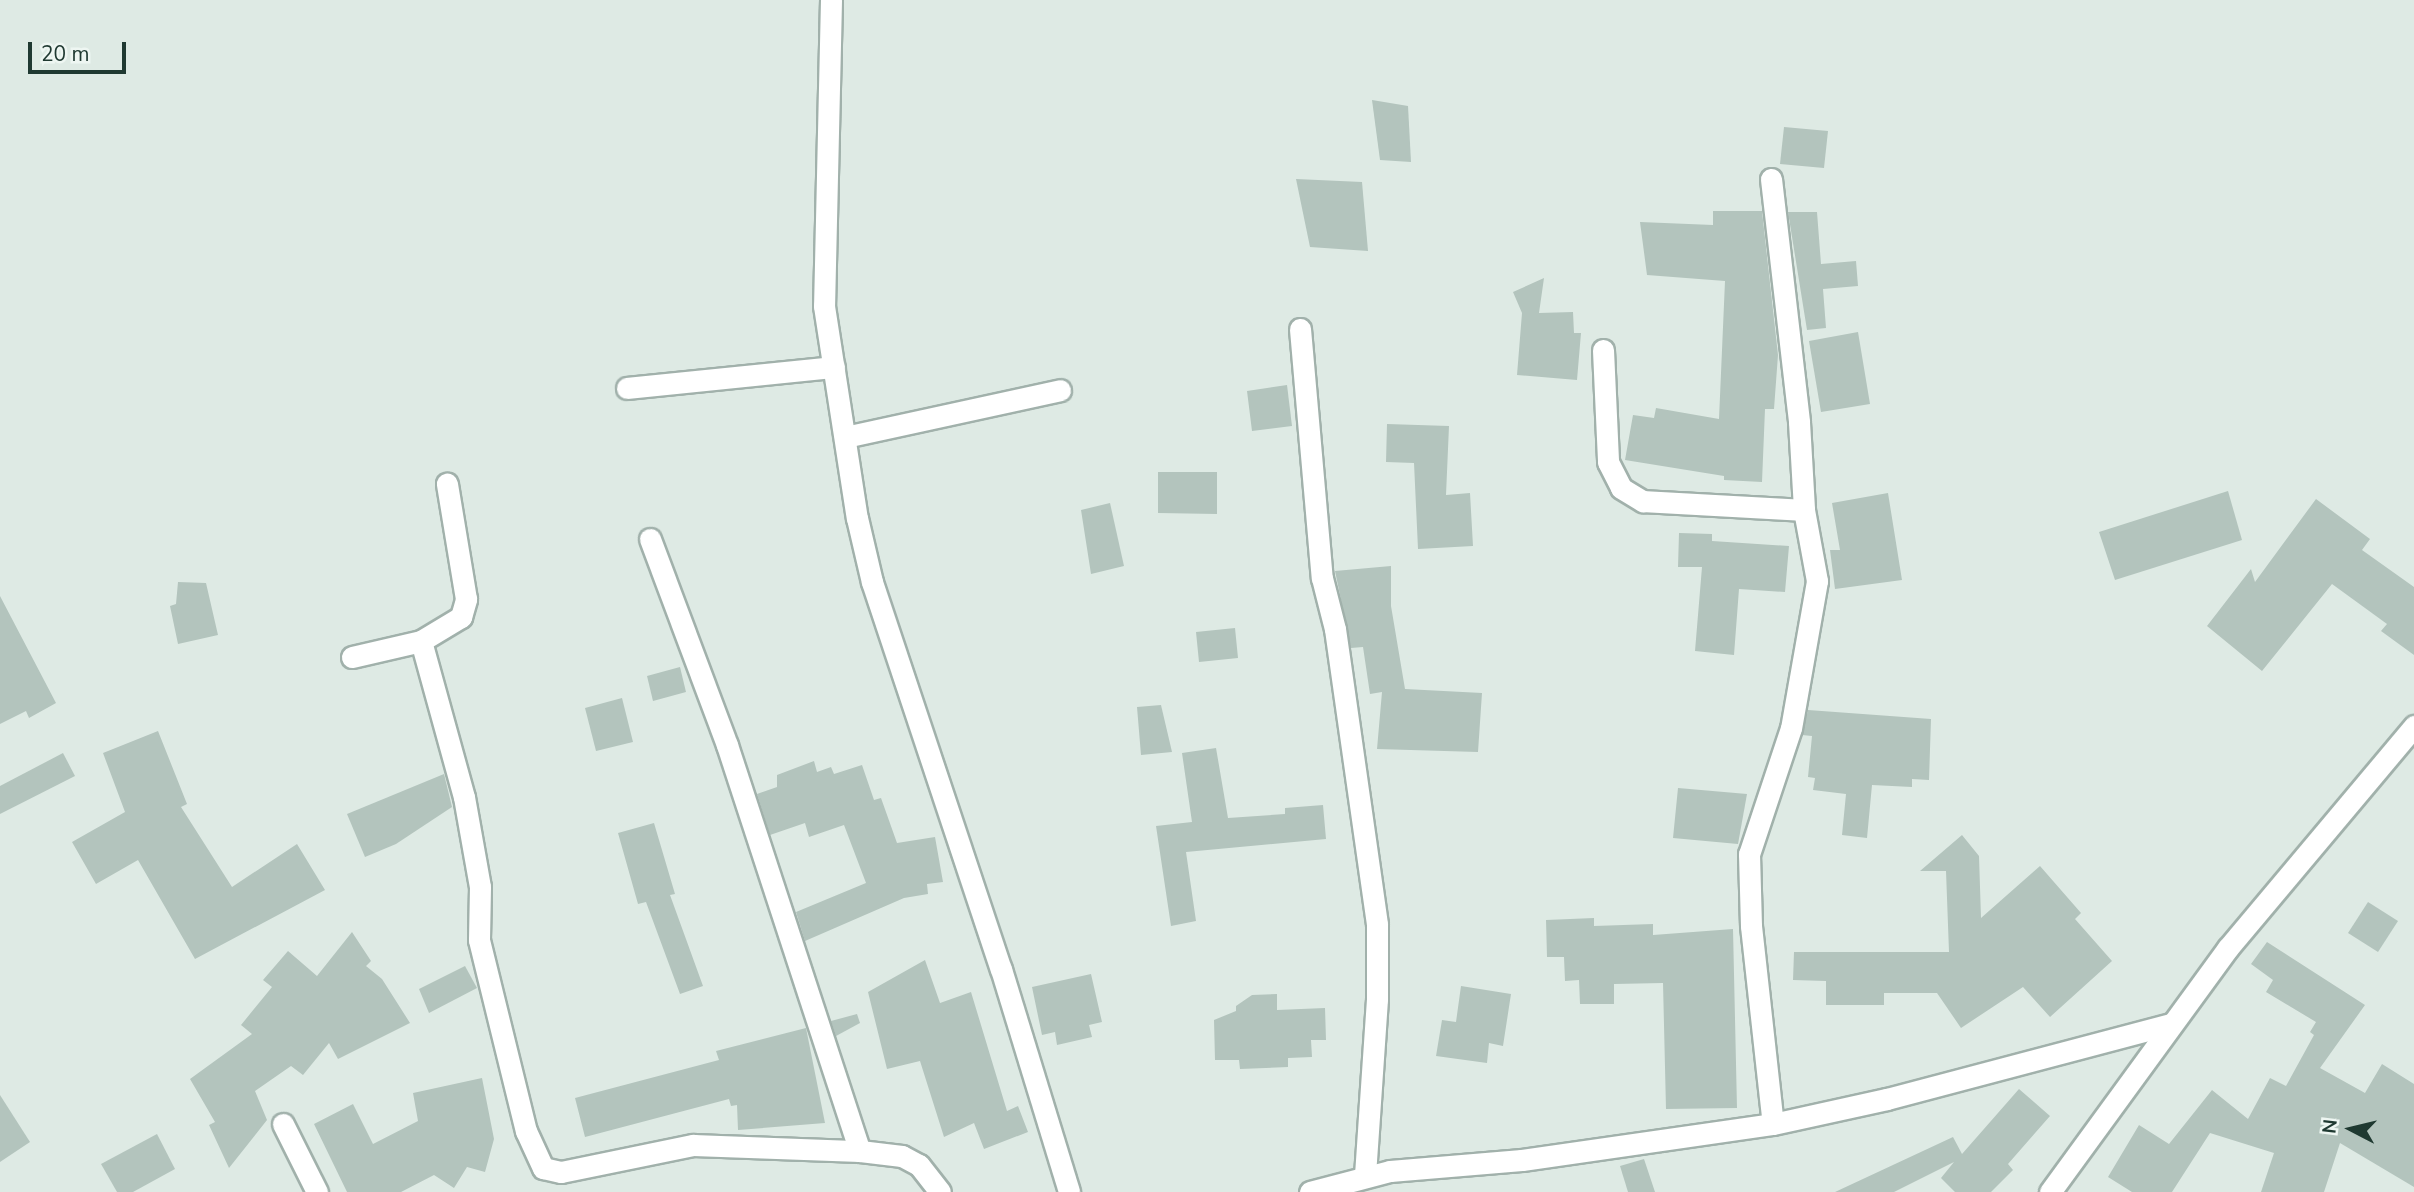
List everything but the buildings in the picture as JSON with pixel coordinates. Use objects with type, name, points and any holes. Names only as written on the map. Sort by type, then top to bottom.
[{"type":"street","points":[[831,0],[824,306],[872,582],[1001,969],[1069,1192]]},
{"type":"street","points":[[1771,179],[1799,422],[1804,510],[1815,552],[1815,608],[1791,728],[1749,854],[1751,926],[1773,1124]]},
{"type":"street","points":[[1300,329],[1322,578],[1335,629],[1377,924],[1377,999],[1365,1174]]},
{"type":"street","points":[[1603,350],[1608,462],[1622,488],[1643,501],[1804,510]]},
{"type":"street","points":[[627,388],[834,367]]},
{"type":"street","points":[[845,437],[1060,390]]},
{"type":"street","points":[[352,657],[421,641],[461,617],[466,599],[447,484]]},
{"type":"street","points":[[650,539],[727,745],[860,1151]]},
{"type":"street","points":[[421,641],[464,797],[480,887],[479,940],[532,1154],[542,1168],[561,1172],[693,1145],[860,1151],[902,1156],[919,1165],[940,1192]]},
{"type":"street","points":[[2050,1192],[2171,1024],[2293,865],[2414,726]]},
{"type":"street","points":[[1310,1192],[1365,1174],[1522,1160],[1773,1124],[1887,1100],[2171,1024]]},
{"type":"street","points":[[283,1124],[317,1192]]}]
